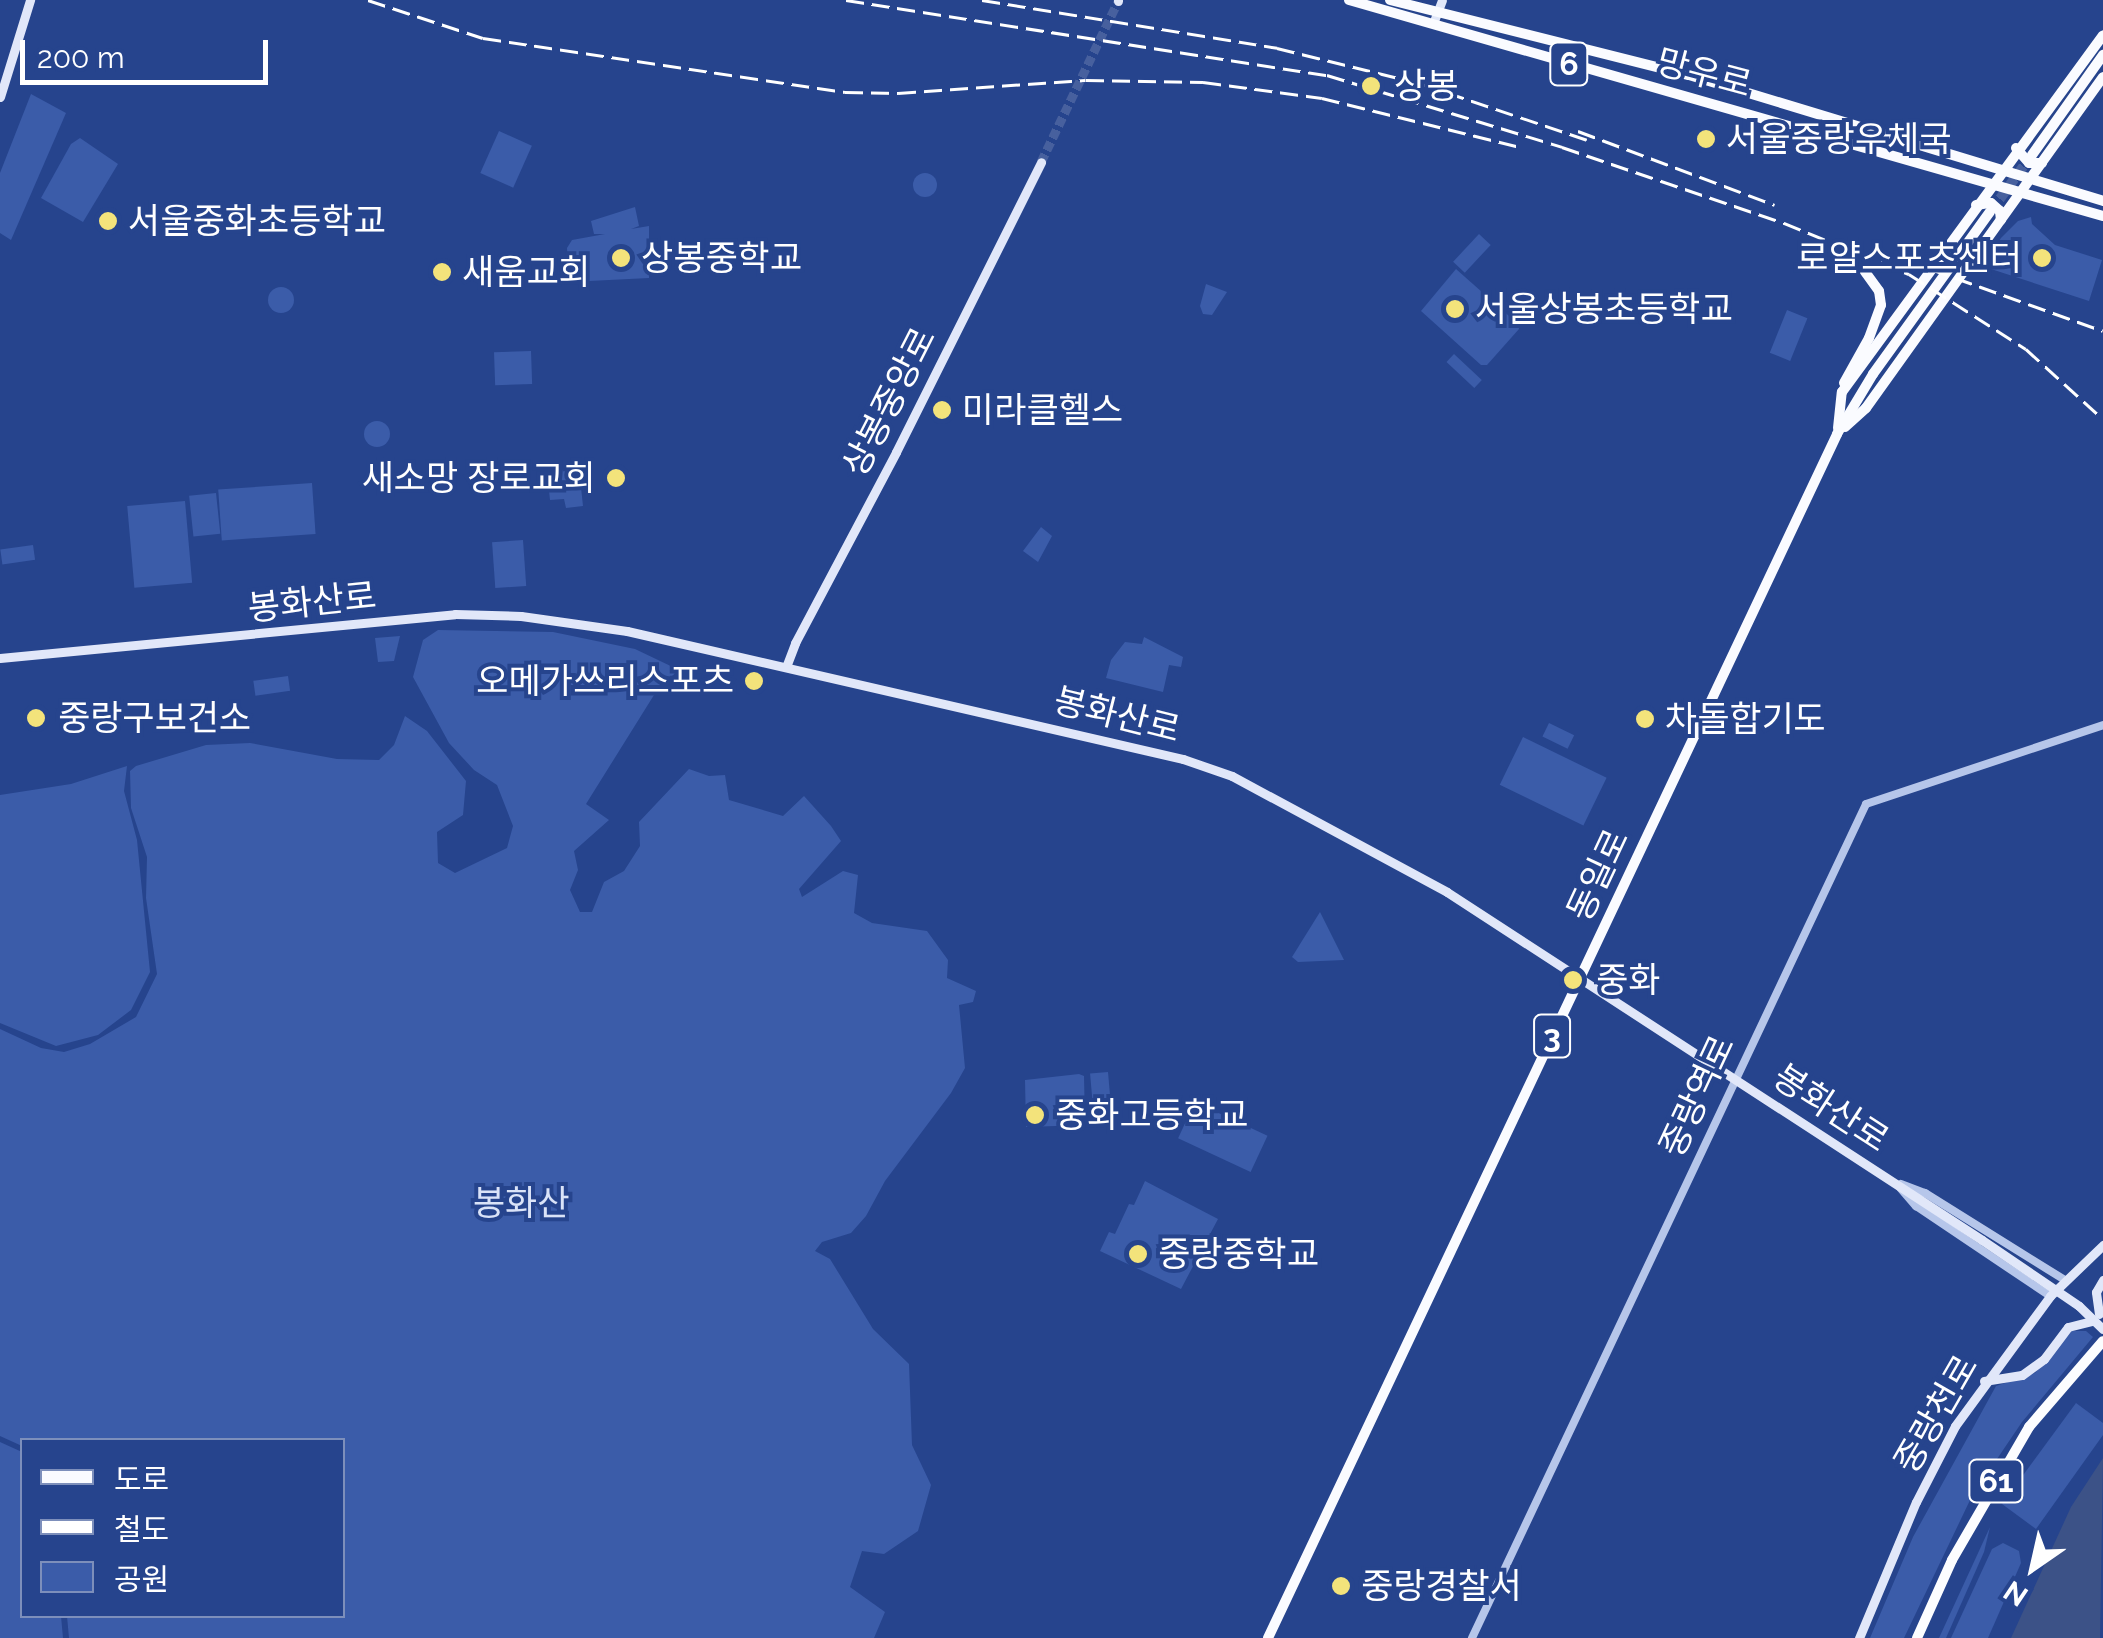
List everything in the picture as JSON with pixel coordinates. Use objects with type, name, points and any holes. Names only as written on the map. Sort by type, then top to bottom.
[{"type":"highway","name":"61","points":[[1917,1638],[1952,1560],[2029,1427],[2103,1341]]},
{"type":"main road","points":[[0,97],[30,0]]},
{"type":"main road","name":"망우로","points":[[1349,0],[1689,75],[2031,180]]},
{"type":"main road","name":"망우로","points":[[1390,0],[1480,39],[2103,216]]},
{"type":"main road","points":[[1436,17],[1442,0]]},
{"type":"main road","points":[[1842,392],[2016,148],[2103,35]]},
{"type":"main road","points":[[2032,155],[2103,55]]},
{"type":"main road","points":[[1837,434],[1866,408],[2103,77]]},
{"type":"main road","points":[[2016,148],[2028,163],[2042,163]]},
{"type":"main road","name":"상봉중앙로","points":[[786,668],[795,643],[1041,162]]},
{"type":"main road","points":[[2031,180],[2103,200]]},
{"type":"main road","points":[[1976,205],[1985,202],[1996,206],[2000,221]]},
{"type":"main road","name":"동일로","points":[[1268,1638],[1837,434],[1873,374],[1990,212]]},
{"type":"main road","points":[[1837,434],[1842,392],[1880,304],[1879,290],[1863,269]]},
{"type":"main road","name":"봉화산로","points":[[0,658],[455,614],[521,616],[627,632],[1155,751],[1222,772],[1437,886],[1982,1240],[2098,1317],[2103,1328]]},
{"type":"main road","name":"중랑천로","points":[[1859,1638],[1943,1446],[1984,1381],[2050,1296],[2103,1246]]},
{"type":"main road","points":[[1984,1381],[2022,1375],[2044,1359],[2071,1324],[2098,1317],[2096,1292],[2103,1280]]},
{"type":"street","name":"중랑역로","points":[[1472,1638],[1866,804],[2103,726]]},
{"type":"street","points":[[1894,1182],[1925,1193],[2065,1280]]},
{"type":"street","points":[[1894,1182],[1916,1206],[2050,1296]]},
{"type":"green space","points":[[31,94],[66,113],[11,240],[0,233],[0,173]]},
{"type":"green space","points":[[499,131],[532,146],[513,188],[480,173]]},
{"type":"green space","points":[[80,138],[118,164],[83,222],[41,198],[71,144]]},
{"type":"green space","points":[[925,173],[937,185],[925,197],[913,185]]},
{"type":"green space","points":[[635,207],[639,226],[631,229],[649,226],[649,278],[569,282],[567,248],[572,240],[605,234],[594,234],[591,221]]},
{"type":"green space","name":"로얄스포츠센터","points":[[2031,217],[2032,224],[2055,245],[2102,260],[2089,301],[1991,269],[1994,262],[1988,257],[2001,238],[2018,221]]},
{"type":"green space","points":[[1479,234],[1491,245],[1465,273],[1453,262]]},
{"type":"green space","points":[[1456,269],[1518,324],[1519,329],[1487,365],[1481,365],[1421,311]]},
{"type":"green space","points":[[1206,284],[1227,292],[1212,315],[1203,314],[1200,306]]},
{"type":"green space","points":[[281,287],[290,291],[294,300],[290,309],[281,313],[272,309],[268,300],[272,291]]},
{"type":"green space","points":[[1787,310],[1807,318],[1790,361],[1770,353]]},
{"type":"green space","points":[[531,351],[532,384],[495,385],[494,352]]},
{"type":"green space","points":[[1454,354],[1482,380],[1474,388],[1446,362]]},
{"type":"green space","points":[[377,421],[386,425],[390,434],[386,443],[377,447],[368,443],[364,434],[368,425]]},
{"type":"green space","points":[[559,468],[580,478],[583,506],[566,508],[564,499],[550,500],[548,481]]},
{"type":"green space","points":[[312,483],[316,534],[222,540],[218,490]]},
{"type":"green space","points":[[216,493],[220,534],[193,537],[189,496]]},
{"type":"green space","points":[[185,501],[192,583],[134,588],[127,506]]},
{"type":"green space","points":[[1041,527],[1052,536],[1038,562],[1023,551]]},
{"type":"green space","points":[[523,540],[526,586],[495,588],[492,542]]},
{"type":"green space","points":[[33,545],[35,560],[2,564],[0,550]]},
{"type":"green space","name":"봉화산","points":[[438,630],[553,632],[635,649],[679,670],[659,687],[586,804],[609,820],[574,851],[578,870],[570,890],[580,912],[592,912],[604,882],[624,871],[640,846],[639,822],[689,769],[709,776],[725,775],[729,800],[783,816],[804,796],[841,841],[799,889],[802,897],[843,871],[858,875],[854,913],[872,923],[927,931],[948,960],[947,978],[976,991],[973,1002],[959,1005],[965,1068],[951,1093],[885,1181],[866,1216],[851,1233],[822,1242],[815,1251],[830,1259],[873,1329],[909,1364],[912,1445],[931,1485],[918,1531],[884,1554],[862,1551],[850,1587],[885,1612],[874,1638],[69,1638],[67,1618],[345,1618],[345,1438],[20,1438],[20,1445],[0,1436],[0,1029],[41,1048],[64,1052],[90,1044],[136,1017],[157,974],[146,898],[147,857],[131,808],[130,771],[136,766],[206,745],[250,743],[337,759],[379,760],[394,745],[405,716],[427,731],[466,781],[463,815],[437,832],[438,863],[455,873],[507,848],[513,826],[497,785],[474,770],[449,743],[413,677],[423,640]]},
{"type":"green space","points":[[400,636],[394,661],[378,662],[375,638]]},
{"type":"green space","points":[[1144,637],[1183,657],[1181,667],[1169,665],[1163,692],[1106,678],[1111,660],[1125,642],[1142,644]]},
{"type":"green space","points":[[288,676],[290,691],[255,696],[253,681]]},
{"type":"green space","points":[[1549,723],[1574,735],[1568,749],[1542,736]]},
{"type":"green space","points":[[1523,737],[1607,778],[1583,825],[1500,785]]},
{"type":"green space","points":[[127,766],[124,791],[137,840],[150,972],[131,1010],[98,1035],[56,1046],[0,1023],[0,795],[71,784]]},
{"type":"green space","points":[[1320,912],[1344,960],[1298,962],[1292,957]]},
{"type":"green space","points":[[1108,1072],[1111,1105],[1093,1106],[1090,1074]]},
{"type":"green space","points":[[1084,1076],[1085,1125],[1026,1127],[1025,1080]]},
{"type":"green space","points":[[1195,1102],[1268,1136],[1251,1172],[1178,1138]]},
{"type":"green space","points":[[1145,1181],[1218,1219],[1181,1289],[1100,1251],[1109,1232],[1115,1234],[1129,1204],[1134,1205]]},
{"type":"green space","points":[[2072,1331],[2086,1331],[2093,1337],[2022,1422],[1972,1496],[1904,1638],[1870,1638],[1913,1537],[1996,1386],[2035,1373]]},
{"type":"green space","points":[[2076,1403],[2103,1423],[2103,1435],[2036,1529],[2002,1504]]},
{"type":"green space","points":[[0,1442],[20,1451],[20,1618],[61,1618],[63,1638],[0,1638]]},
{"type":"green space","points":[[1990,1527],[1984,1552],[1946,1638],[1939,1638]]},
{"type":"green space","points":[[2003,1543],[2019,1551],[2021,1563],[1988,1638],[1951,1638],[1992,1549]]},
{"type":"shaded area","points":[[2103,1458],[2100,1638],[2011,1638],[2071,1507]]},
{"type":"tunnel","points":[[1041,162],[1118,1]]},
{"type":"tunnel","points":[[1991,211],[2031,156]]},
{"type":"railway","points":[[368,0],[483,38],[845,92],[898,93],[1086,80],[1203,82],[1322,98],[1520,147]]},
{"type":"railway","points":[[846,0],[1327,75],[1562,147],[1784,223],[1909,274],[2026,349],[2103,419]]},
{"type":"railway","points":[[982,0],[1277,48],[1422,84],[1587,140]]},
{"type":"railway","points":[[1578,131],[1775,205]]},
{"type":"railway","points":[[1906,260],[2103,331]]},
{"type":"place","name":"상봉","points":[[1371,86]]},
{"type":"place","name":"서울중랑우체국","points":[[1706,139]]},
{"type":"place","name":"서울중화초등학교","points":[[108,221]]},
{"type":"place","name":"상봉중학교","points":[[621,258]]},
{"type":"place","name":"로얄스포츠센터","points":[[2042,258]]},
{"type":"place","name":"새움교회","points":[[442,272]]},
{"type":"place","name":"서울상봉초등학교","points":[[1455,309]]},
{"type":"place","name":"미라클헬스","points":[[942,410]]},
{"type":"place","name":"새소망 장로교회","points":[[616,478]]},
{"type":"place","name":"오메가쓰리스포츠","points":[[754,681]]},
{"type":"place","name":"중랑구보건소","points":[[36,718]]},
{"type":"place","name":"차돌합기도","points":[[1645,719]]},
{"type":"place","name":"중화","points":[[1573,980]]},
{"type":"place","name":"중화고등학교","points":[[1035,1115]]},
{"type":"place","name":"중랑중학교","points":[[1138,1254]]},
{"type":"place","name":"중랑경찰서","points":[[1341,1586]]}]
